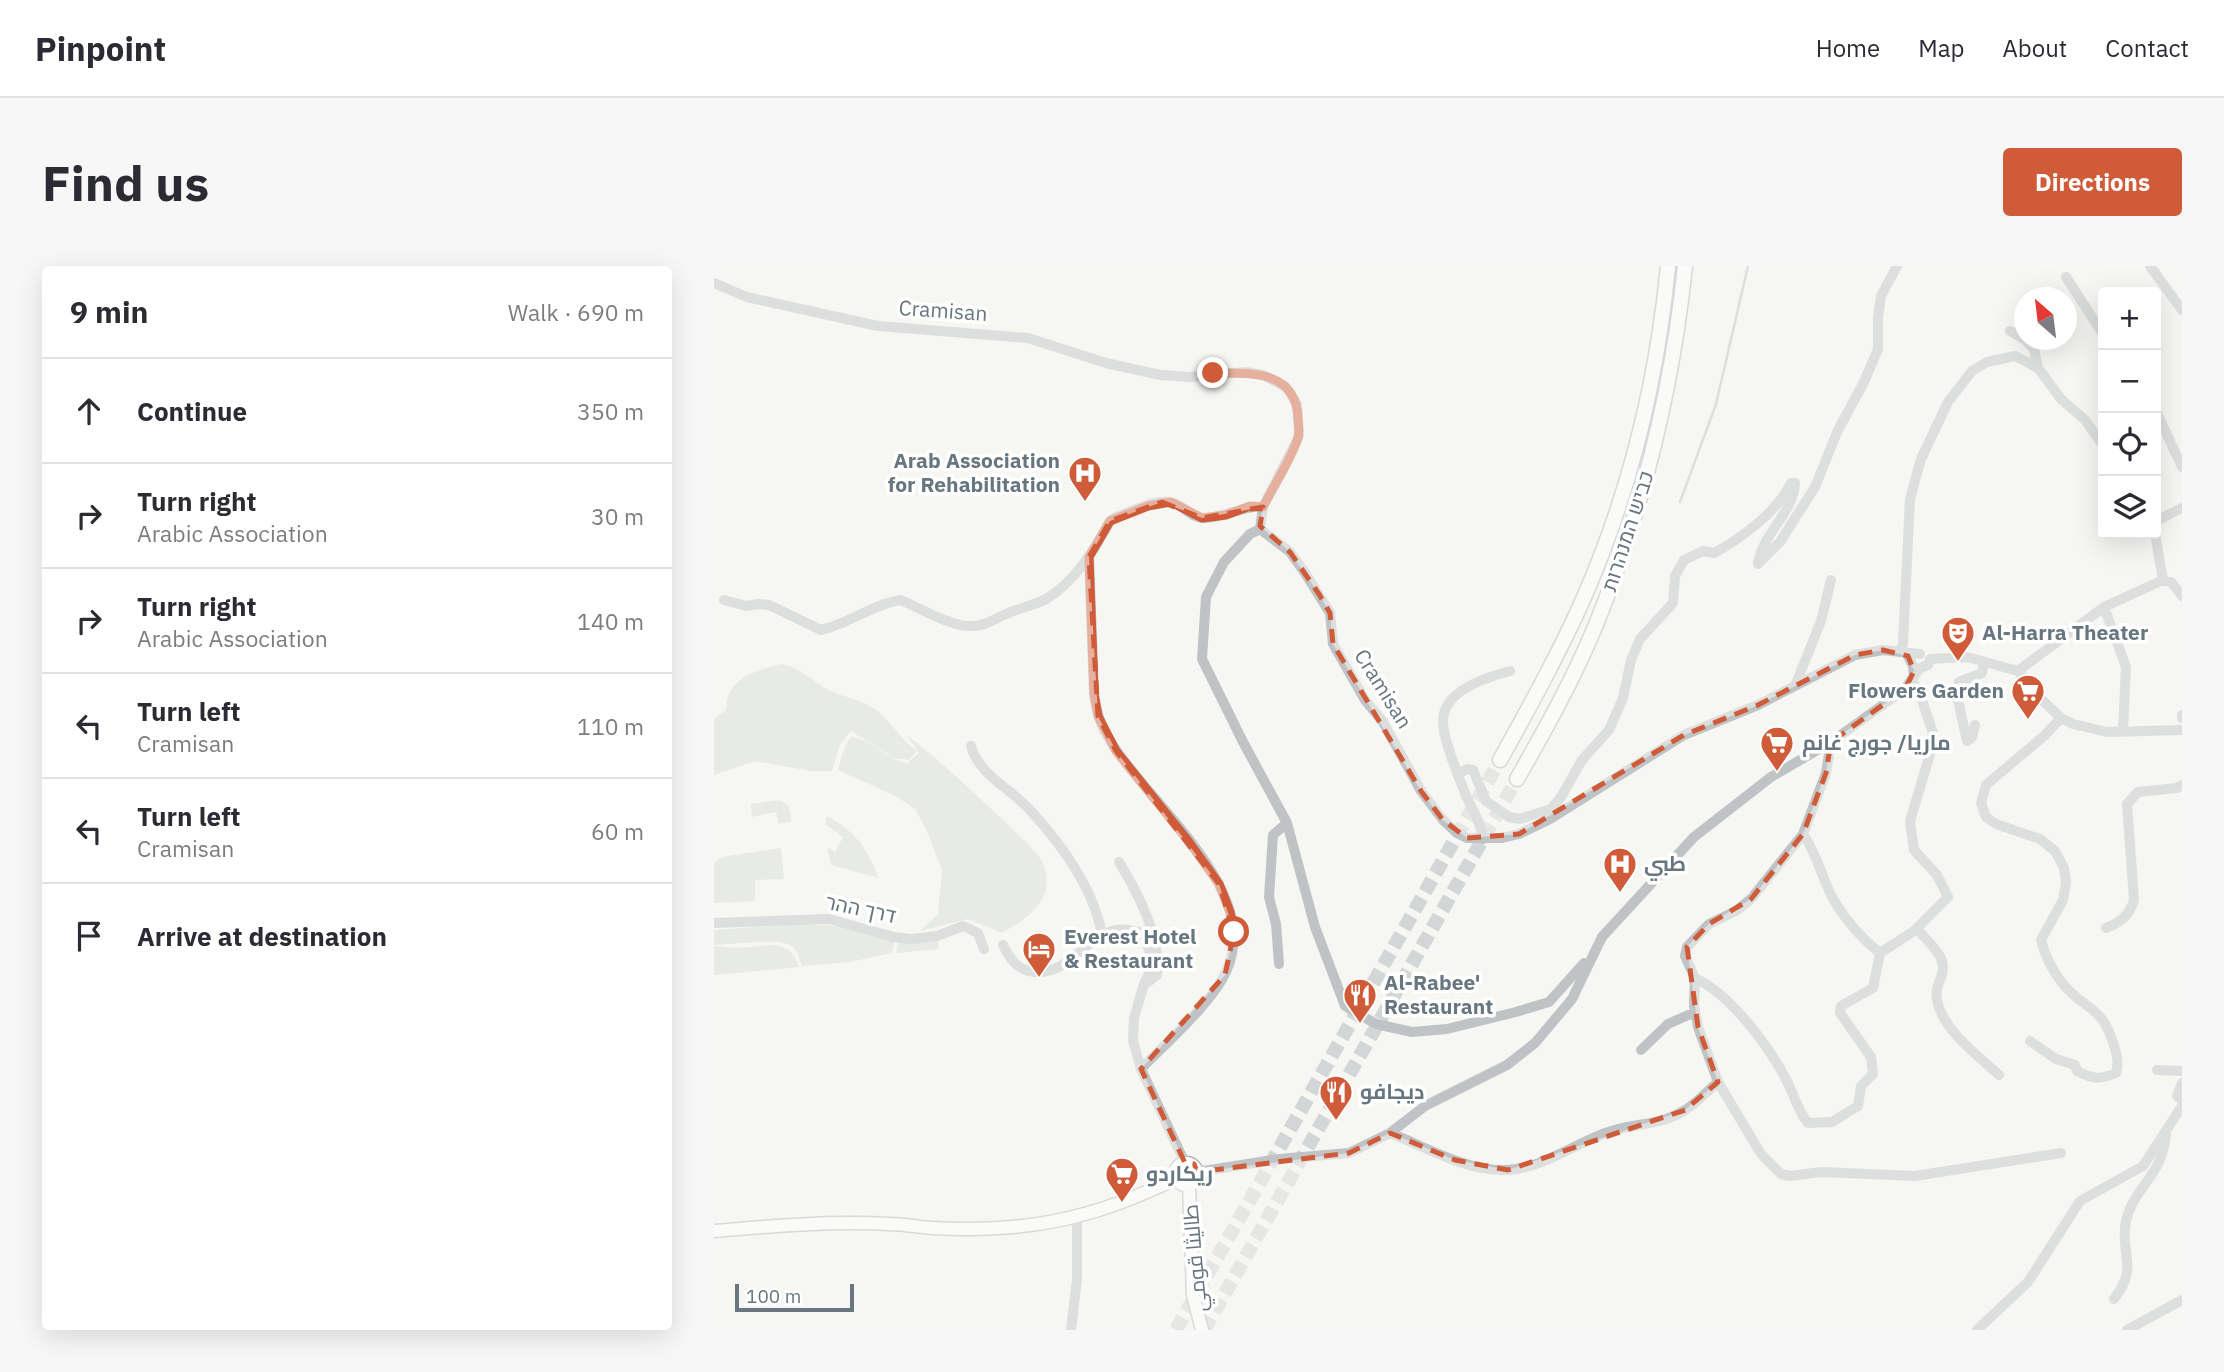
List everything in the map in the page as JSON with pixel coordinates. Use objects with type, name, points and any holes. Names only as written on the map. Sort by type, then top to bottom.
[{"type":"highway","name":"כביש המנהרות","points":[[1500,761],[1571,626],[1616,516],[1649,399],[1668,266]]},
{"type":"highway","name":"כביש המנהרות","points":[[1517,779],[1573,676],[1622,555],[1661,417],[1682,300],[1685,266]]},
{"type":"main road","points":[[1185,1163],[1194,1166],[1197,1172],[1195,1182],[1182,1185],[1176,1179],[1177,1168],[1185,1163]]},
{"type":"main road","points":[[714,1231],[846,1224],[974,1228],[1054,1221],[1104,1210],[1176,1179]]},
{"type":"main road","name":"طاليثا قومي","points":[[1189,1185],[1193,1295],[1202,1330]]},
{"type":"street","points":[[1458,774],[1467,769],[1473,770],[1486,801],[1509,817],[1520,818],[1543,812],[1561,797],[1582,760],[1609,730],[1623,698],[1640,639],[1673,603],[1675,576],[1684,560],[1694,553],[1714,553],[1725,547],[1765,515],[1791,483],[1795,483],[1790,501],[1759,553],[1758,564],[1780,542],[1815,486],[1838,430],[1878,349],[1881,296],[1897,266]]},
{"type":"street","points":[[2150,266],[2182,310]]},
{"type":"street","points":[[2066,277],[2098,326]]},
{"type":"street","name":"Cramisan","points":[[714,283],[747,297],[878,326],[1028,338],[1106,363],[1148,373],[1189,377],[1246,372],[1263,375],[1286,387],[1297,404],[1298,436],[1263,507],[1260,529],[1290,552],[1319,594],[1329,613],[1333,645],[1365,700],[1382,722],[1421,792],[1457,833],[1467,838],[1483,839]]},
{"type":"street","points":[[2010,331],[2014,333]]},
{"type":"street","points":[[2034,350],[2038,368],[2061,399],[2085,420],[2098,438]]},
{"type":"street","points":[[1916,658],[1903,643],[1910,499],[1921,459],[1948,402],[1972,372],[1987,362],[2015,356],[2038,368]]},
{"type":"street","points":[[2157,413],[2182,467]]},
{"type":"street","points":[[724,600],[746,606],[769,606],[821,630],[892,601],[901,600],[963,626],[979,626],[1048,598],[1071,578],[1089,557],[1110,521],[1148,506],[1171,502],[1202,518],[1226,515],[1250,506],[1263,507]]},
{"type":"street","points":[[2161,518],[2182,508]]},
{"type":"street","points":[[1260,529],[1250,534],[1224,562],[1206,597],[1202,659],[1287,823],[1315,927],[1345,1006],[1376,1024],[1412,1032],[1447,1029],[1549,1002],[1591,956]]},
{"type":"street","points":[[2156,539],[2163,580]]},
{"type":"street","points":[[1089,557],[1094,694],[1098,716],[1116,751],[1219,884],[1230,912],[1234,932],[1232,956],[1225,975],[1204,1003],[1141,1069]]},
{"type":"street","points":[[1795,686],[1821,621],[1831,580]]},
{"type":"street","points":[[2018,671],[2120,598],[2163,580],[2171,582],[2182,596]]},
{"type":"street","points":[[2104,607],[2126,667],[2123,732]]},
{"type":"street","points":[[1510,671],[1466,688],[1445,711],[1443,721],[1458,774],[1481,827],[1483,839],[1502,838],[1540,824],[1684,735],[1758,705],[1855,655],[1883,650],[1916,658],[1966,657],[2018,671],[2042,700],[2061,718],[2073,724],[2107,732],[2182,730]]},
{"type":"street","points":[[1197,1172],[1279,1159],[1349,1153],[1390,1133],[1425,1106],[1507,1065],[1535,1043],[1572,999],[1602,937],[1694,837],[1771,777],[1831,742],[1905,689],[1912,678],[1916,658]]},
{"type":"street","points":[[1695,978],[1713,987],[1759,1038],[1787,1080],[1808,1124],[1832,1122],[1858,1107],[1861,1086],[1873,1074],[1871,1057],[1840,1013],[1841,1006],[1873,988],[1880,953],[1917,929],[1948,897],[1937,874],[1914,850],[1910,821],[1931,751],[1933,733],[1912,678],[1916,658]]},
{"type":"street","points":[[1975,725],[1972,737],[1967,741],[1957,696],[1959,682],[1982,673],[1984,662]]},
{"type":"street","points":[[2030,1041],[2056,1059],[2075,1065],[2077,1071],[2093,1079],[2102,1079],[2116,1073],[2119,1065],[2108,1026],[2094,1009],[2064,984],[2049,964],[2044,951],[2041,940],[2063,900],[2066,883],[2064,868],[2055,851],[2040,839],[1996,824],[1986,817],[1981,803],[1986,785],[2061,718]]},
{"type":"street","points":[[1831,742],[1826,773],[1803,834],[1751,899],[1736,911],[1709,924],[1687,947],[1685,956],[1695,978],[1698,1027],[1718,1082],[1761,1154],[1781,1174],[1790,1176],[1821,1172],[1915,1176],[2061,1153]]},
{"type":"street","points":[[971,746],[982,768],[1028,807],[1054,838],[1089,895],[1098,914],[1102,935]]},
{"type":"street","points":[[2106,928],[2120,922],[2130,912],[2134,900],[2127,804],[2138,792],[2182,785]]},
{"type":"street","points":[[1279,964],[1276,924],[1269,897],[1273,835],[1287,823]]},
{"type":"street","points":[[1803,834],[1810,844],[1833,899],[1866,943],[1880,953]]},
{"type":"street","points":[[1119,862],[1150,926],[1159,959],[1157,975],[1144,984]]},
{"type":"street","name":"דרך ההר","points":[[714,923],[829,919],[911,939],[937,936],[963,926],[978,933],[984,950]]},
{"type":"street","points":[[1003,945],[1010,960],[1024,971],[1042,972],[1063,965],[1102,935],[1128,929],[1139,932],[1149,949],[1152,968],[1144,984],[1134,1018],[1133,1041],[1141,1069],[1185,1163]]},
{"type":"street","points":[[1917,929],[1943,960],[1943,972],[1936,986],[1942,1015],[1963,1042],[1999,1074]]},
{"type":"street","points":[[1641,1050],[1668,1024],[1695,1012]]},
{"type":"street","points":[[2157,1070],[2182,1070]]},
{"type":"street","points":[[1390,1133],[1455,1160],[1479,1167],[1508,1170],[1541,1162],[1622,1128],[1656,1124],[1685,1110],[1718,1082]]},
{"type":"street","points":[[2182,1083],[2177,1096],[2182,1100]]},
{"type":"street","points":[[1977,1330],[2028,1282],[2081,1201],[2143,1167],[2182,1106]]},
{"type":"street","points":[[2114,1299],[2129,1270],[2126,1220],[2159,1165],[2165,1150],[2166,1132]]},
{"type":"street","points":[[1071,1330],[1077,1279],[1077,1215]]},
{"type":"street","points":[[2127,1330],[2182,1300]]},
{"type":"highlighted area","points":[[1162,502],[1202,518],[1263,507],[1260,526],[1290,552],[1319,594],[1330,613],[1333,644],[1421,791],[1443,820],[1467,838],[1519,834],[1684,735],[1758,705],[1855,655],[1883,650],[1908,656],[1914,671],[1905,689],[1831,742],[1826,773],[1803,834],[1751,899],[1709,924],[1687,947],[1698,1027],[1718,1082],[1685,1110],[1508,1170],[1455,1160],[1390,1133],[1349,1153],[1197,1172],[1194,1164],[1185,1163],[1141,1069],[1225,975],[1234,932],[1219,884],[1116,751],[1098,716],[1089,557],[1110,521]]},
{"type":"shaded area","points":[[781,664],[801,672],[829,690],[873,708],[917,751],[908,760],[894,758],[851,731],[840,745],[832,771],[810,771],[755,761],[714,775],[714,719],[726,710],[731,690],[752,673]]},
{"type":"shaded area","points":[[907,735],[961,780],[1038,855],[1044,866],[1046,889],[1037,907],[1002,933],[968,919],[920,931],[938,914],[942,870],[926,829],[915,809],[895,796],[838,770],[844,748],[851,737],[866,741],[892,758],[907,763],[919,753]]},
{"type":"shaded area","points":[[779,800],[788,805],[792,821],[779,824],[776,812],[752,817],[751,804]]},
{"type":"shaded area","points":[[827,816],[846,828],[859,842],[879,878],[831,865],[827,847],[835,852],[843,837],[825,824]]},
{"type":"shaded area","points":[[781,848],[784,879],[755,880],[755,901],[714,903],[714,863],[722,857]]},
{"type":"shaded area","points":[[801,924],[853,927],[895,939],[892,953],[850,962],[802,966],[796,950],[786,943],[714,945],[714,930]]},
{"type":"shaded area","points":[[938,939],[939,949],[896,953],[898,940]]},
{"type":"shaded area","points":[[773,945],[790,951],[799,967],[714,975],[714,946],[736,948]]},
{"type":"waterway","points":[[1680,502],[1716,404],[1748,266]]},
{"type":"tunnel","points":[[1176,1330],[1500,760]]},
{"type":"tunnel","points":[[1204,1330],[1517,779]]},
{"type":"place","name":"Arab Association for Rehabilitation","points":[[1085,503]]},
{"type":"place","name":"Al-Harra Theater","points":[[1958,663]]},
{"type":"place","name":"Flowers Garden","points":[[2028,721]]},
{"type":"place","name":"ماريا/ جورج غانم","points":[[1777,773]]},
{"type":"place","name":"طبي","points":[[1620,894]]},
{"type":"place","name":"Everest Hotel & Restaurant","points":[[1039,979]]},
{"type":"place","name":"Al-Rabee' Restaurant","points":[[1360,1025]]},
{"type":"place","name":"ديجافو","points":[[1336,1122]]},
{"type":"place","name":"ريكاردو","points":[[1122,1204]]},
{"type":"route","points":[[1213,373],[1246,372],[1263,375],[1286,387],[1297,404],[1298,436],[1263,507],[1250,506],[1226,515],[1202,518],[1171,502],[1161,502],[1110,521],[1089,557],[1092,661],[1094,694],[1104,730],[1116,751],[1219,884],[1230,912],[1234,932]]}]
